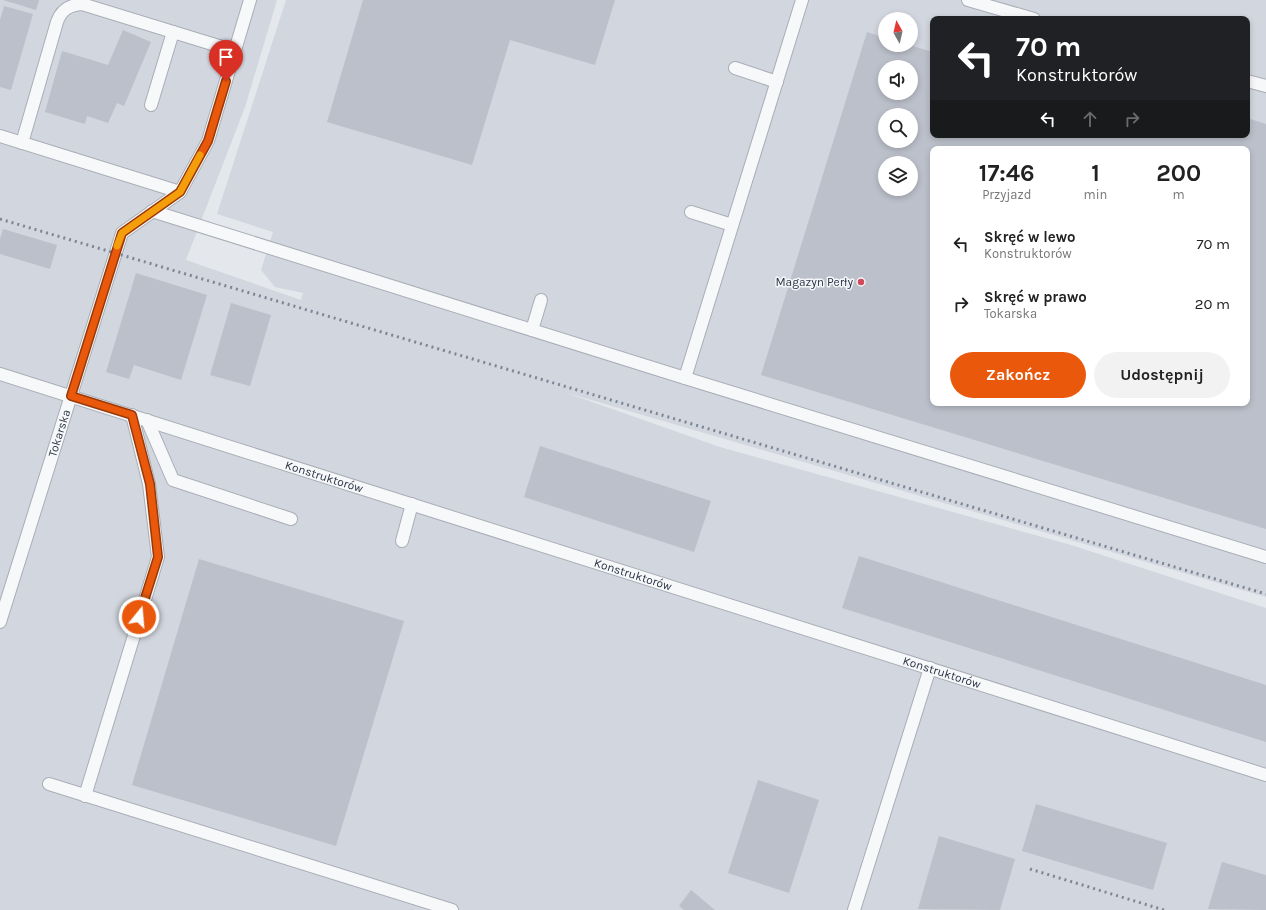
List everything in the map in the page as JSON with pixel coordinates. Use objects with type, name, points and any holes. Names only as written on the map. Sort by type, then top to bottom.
[{"type":"lane","name":"Tokarska","points":[[0,622],[122,233],[180,192],[208,141],[250,0]]},
{"type":"lane","points":[[685,378],[802,0]]},
{"type":"lane","points":[[968,0],[1024,16]]},
{"type":"lane","points":[[22,143],[57,22],[65,9],[75,4],[82,4],[235,51]]},
{"type":"lane","points":[[151,105],[173,32]]},
{"type":"lane","points":[[735,68],[777,82]]},
{"type":"lane","points":[[1250,82],[1266,86]]},
{"type":"lane","points":[[0,136],[180,192]]},
{"type":"lane","points":[[152,211],[685,378],[1266,557]]},
{"type":"lane","points":[[691,212],[732,225]]},
{"type":"lane","points":[[532,330],[541,300]]},
{"type":"lane","name":"Konstruktorów","points":[[0,374],[1266,775]]},
{"type":"lane","points":[[85,796],[158,557],[150,484],[132,415]]},
{"type":"lane","points":[[147,420],[173,480],[291,519]]},
{"type":"lane","points":[[402,541],[412,504]]},
{"type":"lane","points":[[854,910],[930,668]]},
{"type":"lane","points":[[49,784],[452,910]]},
{"type":"shaded area","points":[[0,0],[277,0],[245,107],[186,260],[301,300],[303,293],[275,287],[261,270],[273,232],[217,214],[286,0],[1266,0],[1266,597],[564,392],[720,447],[1071,545],[1266,608],[1266,910],[0,910]]},
{"type":"building","points":[[3,0],[39,0],[36,10]]},
{"type":"building","points":[[363,0],[615,0],[595,65],[510,40],[472,165],[327,122]]},
{"type":"building","points":[[4,6],[33,14],[11,90],[0,87],[0,20]]},
{"type":"building","points":[[123,30],[151,42],[124,106],[117,103],[108,123],[87,116],[85,124],[45,112],[62,51],[108,65]]},
{"type":"building","name":"Magazyn Perły","points":[[867,32],[878,36],[878,52],[918,52],[918,48],[930,51],[930,138],[1250,138],[1250,119],[1266,124],[1266,529],[761,375]]},
{"type":"building","points":[[3,229],[57,245],[50,269],[0,254],[0,239]]},
{"type":"building","points":[[136,273],[207,295],[181,380],[134,365],[129,379],[106,372]]},
{"type":"building","points":[[231,303],[271,315],[250,386],[210,375]]},
{"type":"building","points":[[540,446],[711,501],[694,552],[524,497]]},
{"type":"building","points":[[859,556],[1266,685],[1266,742],[842,608]]},
{"type":"building","points":[[199,559],[404,621],[336,846],[132,785]]},
{"type":"building","points":[[758,780],[819,800],[789,893],[728,873]]},
{"type":"building","points":[[1036,804],[1167,843],[1153,890],[1022,851]]},
{"type":"building","points":[[939,836],[1015,859],[1000,910],[918,909]]},
{"type":"building","points":[[1222,862],[1266,875],[1266,910],[1208,909]]},
{"type":"building","points":[[691,890],[715,910],[684,910],[679,906]]},
{"type":"railway","points":[[0,219],[1266,594]]},
{"type":"railway","points":[[1030,869],[1164,910]]},
{"type":"slow traffic","points":[[117,246],[122,233],[180,192],[200,155]]},
{"type":"place","name":"Magazyn Perły","points":[[861,282]]},
{"type":"route","points":[[139,617],[158,557],[150,484],[132,415],[71,396],[122,233],[180,192],[208,141],[226,81]]}]
